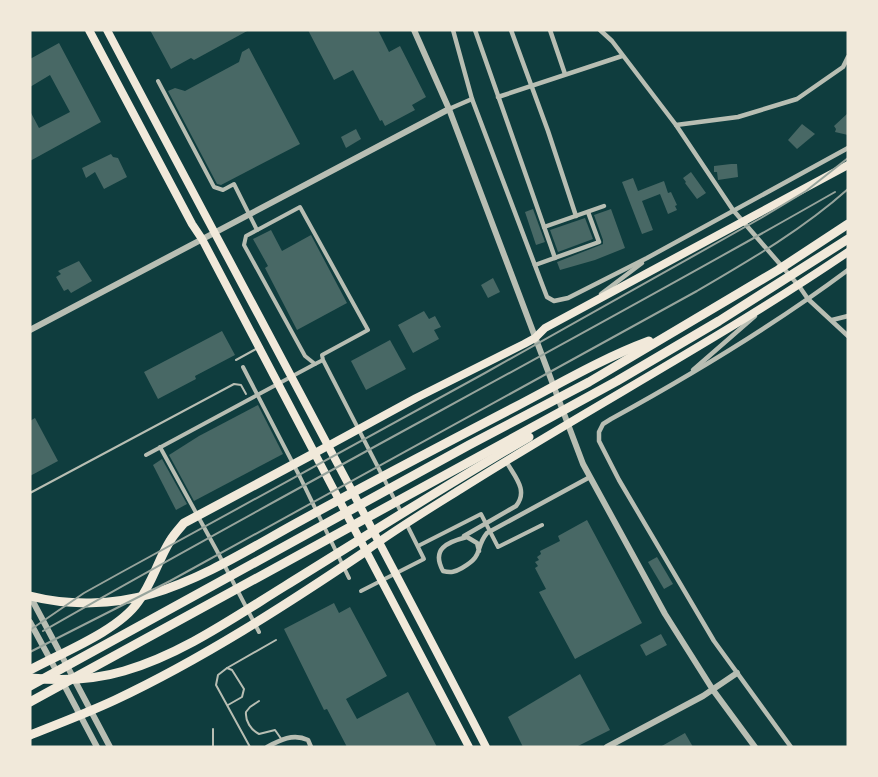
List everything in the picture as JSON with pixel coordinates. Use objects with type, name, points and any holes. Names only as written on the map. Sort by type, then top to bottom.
[{"type":"highway","points":[[30,670],[111,626],[129,613],[139,602],[171,539],[184,523],[535,338],[545,328],[848,165]]},
{"type":"highway","points":[[30,686],[469,445],[589,382],[778,270],[848,224]]},
{"type":"highway","points":[[30,702],[617,381],[758,297],[848,239]]},
{"type":"highway","points":[[30,735],[114,701],[218,644],[320,582],[380,540],[506,461],[799,286],[848,252]]},
{"type":"highway","points":[[30,596],[67,602],[109,602],[152,594],[175,585],[230,559],[606,360],[670,334]]},
{"type":"highway","points":[[30,678],[64,680],[102,676],[140,666],[176,651],[250,608],[455,480],[572,412],[617,381]]},
{"type":"main road","points":[[89,30],[202,239],[468,747]]},
{"type":"main road","points":[[107,30],[327,447],[380,540],[486,747]]},
{"type":"street","points":[[414,30],[449,110],[567,424],[590,477],[665,614],[713,690],[755,747]]},
{"type":"street","points":[[453,30],[472,99],[547,297],[554,300],[559,300],[647,258],[848,148]]},
{"type":"street","points":[[475,30],[555,258]]},
{"type":"street","points":[[511,30],[548,130],[576,216]]},
{"type":"street","points":[[550,30],[565,74]]},
{"type":"street","points":[[600,30],[612,41],[676,125],[733,210],[808,299],[848,336]]},
{"type":"street","points":[[498,97],[622,56]]},
{"type":"street","points":[[676,125],[738,117],[797,99],[846,69],[848,57]]},
{"type":"street","points":[[158,81],[214,187],[223,190],[234,184],[257,230]]},
{"type":"street","points":[[30,330],[472,99]]},
{"type":"street","points":[[544,227],[604,206]]},
{"type":"street","points":[[315,364],[305,356],[244,245],[246,236],[300,207],[368,330],[322,355],[323,360],[424,559],[361,591]]},
{"type":"street","points":[[535,265],[599,242],[588,212]]},
{"type":"street","points":[[590,304],[647,258]]},
{"type":"street","points":[[791,747],[702,620],[619,480],[599,441],[599,432],[603,424],[680,381],[808,299],[848,270]]},
{"type":"street","points":[[680,381],[769,304]]},
{"type":"street","points":[[832,320],[848,316]]},
{"type":"street","points":[[146,455],[323,360]]},
{"type":"street","points":[[243,367],[349,578]]},
{"type":"street","points":[[160,447],[259,632]]},
{"type":"street","points":[[506,461],[521,488],[521,501],[442,549],[437,560],[443,571],[454,572],[474,561],[486,533],[590,477]]},
{"type":"street","points":[[418,546],[481,514],[498,547],[542,525]]},
{"type":"street","points":[[460,539],[467,537],[472,539],[477,543],[479,550]]},
{"type":"street","points":[[30,596],[110,747]]},
{"type":"street","points":[[30,622],[97,747]]},
{"type":"street","points":[[607,747],[713,690],[737,673]]},
{"type":"street","points":[[267,747],[282,740],[302,738],[308,740],[311,747]]},
{"type":"lane","points":[[236,360],[259,348]]},
{"type":"lane","points":[[30,493],[234,384],[241,385],[246,394]]},
{"type":"lane","points":[[250,747],[216,685],[218,675],[276,640]]},
{"type":"lane","points":[[227,668],[232,670],[244,689],[242,697],[228,705]]},
{"type":"lane","points":[[259,701],[246,712],[248,724],[258,734],[275,730],[282,740]]},
{"type":"lane","points":[[213,729],[213,747]]},
{"type":"building","points":[[150,30],[249,30],[194,60],[191,58],[171,69]]},
{"type":"building","points":[[308,30],[378,30],[389,52],[400,46],[426,97],[412,105],[415,110],[385,126],[382,120],[380,121],[353,70],[334,80]]},
{"type":"building","points":[[59,43],[101,122],[30,161],[30,111],[39,128],[70,112],[50,75],[30,87],[30,59]]},
{"type":"building","points":[[249,48],[300,144],[221,185],[217,184],[168,91],[175,88],[185,91],[239,62],[242,52]]},
{"type":"building","points":[[848,113],[848,135],[835,132],[834,126]]},
{"type":"building","points":[[802,124],[815,134],[797,149],[788,140]]},
{"type":"building","points":[[356,129],[361,139],[346,148],[341,137]]},
{"type":"building","points":[[111,154],[118,158],[127,177],[104,189],[95,172],[86,178],[82,168]]},
{"type":"building","points":[[737,164],[738,177],[718,180],[714,166]]},
{"type":"building","points":[[691,172],[706,193],[697,199],[683,178]]},
{"type":"building","points":[[633,178],[638,191],[664,181],[668,193],[671,192],[677,205],[675,206],[677,210],[668,214],[660,194],[642,201],[653,230],[642,234],[622,182]]},
{"type":"building","points":[[533,209],[545,242],[536,245],[525,212]]},
{"type":"building","points":[[611,209],[625,248],[560,270],[557,262],[603,244],[594,215]]},
{"type":"building","points":[[585,218],[593,239],[558,252],[550,230]]},
{"type":"building","points":[[271,230],[282,251],[311,235],[347,303],[297,330],[265,268],[268,266],[253,239]]},
{"type":"building","points":[[79,261],[92,281],[71,293],[68,289],[64,291],[56,277],[61,274],[58,271]]},
{"type":"building","points":[[493,278],[500,292],[488,298],[481,285]]},
{"type":"building","points":[[424,311],[429,319],[435,316],[441,327],[434,330],[439,339],[413,353],[398,325]]},
{"type":"building","points":[[222,331],[235,355],[158,399],[144,372]]},
{"type":"building","points":[[390,340],[406,369],[366,390],[351,361]]},
{"type":"building","points":[[258,405],[283,454],[194,501],[169,455],[199,436]]},
{"type":"building","points":[[35,418],[58,461],[30,476],[30,421]]},
{"type":"building","points":[[162,459],[187,504],[176,510],[153,465]]},
{"type":"building","points":[[587,520],[642,623],[575,659],[539,592],[546,589],[535,568],[538,566],[535,562],[539,560],[537,557],[541,554],[540,551],[560,541],[558,536]]},
{"type":"building","points":[[657,557],[673,584],[664,589],[648,562]]},
{"type":"building","points":[[334,603],[339,613],[350,607],[387,676],[346,699],[357,719],[408,692],[437,747],[347,747],[327,709],[324,710],[284,629]]},
{"type":"building","points":[[661,634],[667,645],[646,656],[640,645]]},
{"type":"building","points":[[580,674],[610,730],[576,747],[523,747],[508,717]]},
{"type":"building","points":[[685,733],[693,747],[660,747]]},
{"type":"railway","points":[[30,630],[84,593],[485,373],[761,218],[806,191],[848,158]]},
{"type":"railway","points":[[30,652],[170,581],[697,291],[794,231],[848,189]]},
{"type":"railway","points":[[43,631],[835,192]]}]
